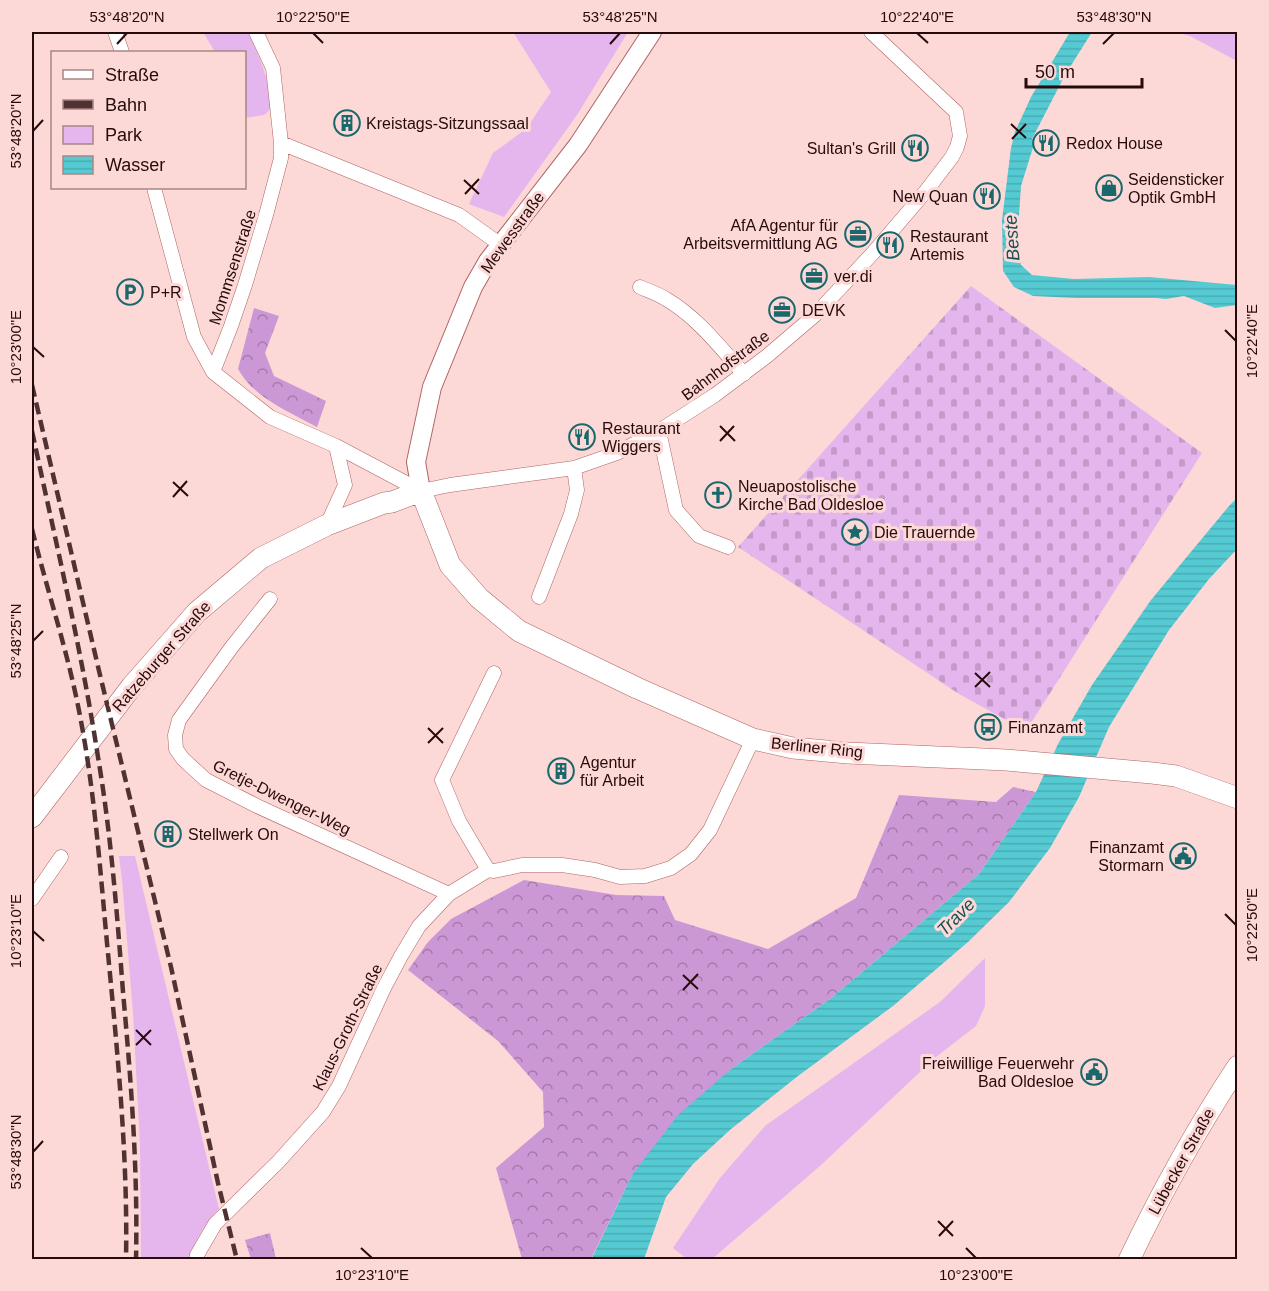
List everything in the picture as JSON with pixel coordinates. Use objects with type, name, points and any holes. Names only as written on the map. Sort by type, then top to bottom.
[{"type":"main road","name":"Ratzeburger Straße","points":[[32,817],[132,686],[197,612],[261,558],[327,525],[421,491]]},
{"type":"main road","name":"Berliner Ring","points":[[421,491],[450,565],[479,598],[519,631],[637,688],[753,739],[793,748],[848,753],[1024,762],[1176,776],[1238,798]]},
{"type":"main road","name":"Lübecker Straße","points":[[1129,1260],[1216,1098],[1238,1065]]},
{"type":"street","points":[[116,32],[122,51]]},
{"type":"street","name":"Mommsenstraße","points":[[213,372],[231,326],[266,215],[281,158],[273,68],[256,32]]},
{"type":"street","name":"Mewesstraße","points":[[421,491],[416,462],[432,387],[473,287],[488,261],[578,145],[652,32]]},
{"type":"street","name":"Bahnhofstraße","points":[[421,491],[574,468],[617,453],[659,431],[744,374],[815,315],[873,253],[926,191],[952,157],[960,136],[956,112],[871,32]]},
{"type":"street","points":[[281,143],[459,215],[501,244]]},
{"type":"street","points":[[154,189],[194,337],[213,372],[270,417],[336,446],[421,491]]},
{"type":"street","points":[[640,287],[665,298],[684,311],[702,327],[744,374]]},
{"type":"street","points":[[659,431],[676,510],[699,536],[728,547]]},
{"type":"street","points":[[327,525],[345,485],[336,446]]},
{"type":"street","points":[[539,597],[571,514],[577,490],[574,468]]},
{"type":"street","name":"Gretje-Dwenger-Weg","points":[[270,599],[179,720],[175,735],[176,749],[183,759],[206,780],[257,806],[449,894]]},
{"type":"street","points":[[488,870],[459,821],[442,780],[494,673]]},
{"type":"street","name":"Klaus-Groth-Straße","points":[[196,1260],[215,1224],[279,1161],[323,1112],[339,1086],[401,956],[419,926],[449,894],[488,870],[494,871],[522,865],[562,865],[595,870],[620,878],[645,876],[671,868],[691,854],[710,830],[753,739]]},
{"type":"street","points":[[32,899],[61,857]]},
{"type":"green space","points":[[203,32],[239,32],[241,34],[249,32],[264,70],[271,109],[264,115],[246,118],[246,51],[214,51]]},
{"type":"green space","points":[[513,32],[628,32],[577,115],[504,217],[469,204],[493,153],[526,129],[551,92]]},
{"type":"green space","points":[[1176,32],[1237,32],[1237,61],[1190,36]]},
{"type":"green space","points":[[971,286],[1202,453],[1026,731],[959,694],[738,547]]},
{"type":"green space","points":[[254,308],[279,316],[265,353],[274,376],[326,401],[317,427],[262,396],[238,369]]},
{"type":"green space","points":[[1013,787],[1036,792],[979,874],[830,999],[731,1069],[632,1175],[591,1259],[522,1259],[496,1168],[544,1127],[543,1092],[498,1041],[408,970],[428,942],[451,919],[524,880],[616,895],[664,896],[675,920],[768,949],[856,898],[899,795],[996,802]]},
{"type":"green space","points":[[119,856],[135,856],[219,1209],[201,1232],[189,1259],[141,1259],[140,1144],[133,1013]]},
{"type":"green space","points":[[985,958],[985,1006],[976,1026],[936,1057],[821,1165],[712,1259],[687,1259],[673,1248],[720,1178],[765,1126],[940,1002]]},
{"type":"green space","points":[[270,1233],[276,1259],[251,1259],[245,1240]]},
{"type":"water","name":"Beste","points":[[1070,32],[1092,32],[1065,75],[1032,139],[1035,141],[1021,186],[1017,245],[1021,265],[1032,275],[1074,279],[1149,277],[1237,285],[1237,305],[1215,308],[1184,296],[1166,299],[1033,296],[1014,287],[1003,271],[1002,220],[1015,132],[1031,97]]},
{"type":"water","name":"Trave","points":[[1237,498],[1237,549],[1209,579],[1169,630],[1109,727],[1079,797],[1050,848],[1009,902],[968,942],[893,1006],[798,1076],[731,1129],[693,1164],[666,1197],[644,1259],[591,1260],[632,1175],[678,1115],[731,1069],[830,999],[979,874],[1036,792],[1058,744],[1092,685],[1151,600]]},
{"type":"railway","points":[[32,385],[171,967],[237,1260]]},
{"type":"railway","points":[[32,431],[84,675],[107,815],[131,1092],[135,1159],[136,1260]]},
{"type":"railway","points":[[32,529],[74,687],[91,782],[121,1101],[126,1260]]},
{"type":"place","name":"Kreistags-Sitzungssaal","points":[[347,123]]},
{"type":"place","name":"Redox House","points":[[1046,143]]},
{"type":"place","name":"Sultan's Grill","points":[[915,148]]},
{"type":"place","name":"Seidensticker Optik GmbH","points":[[1109,188]]},
{"type":"place","name":"New Quan","points":[[987,196]]},
{"type":"place","name":"AfA Agentur für Arbeitsvermittlung AG","points":[[858,234]]},
{"type":"place","name":"Restaurant Artemis","points":[[890,245]]},
{"type":"place","name":"ver.di","points":[[814,276]]},
{"type":"place","name":"P+R","points":[[130,292]]},
{"type":"place","name":"DEVK","points":[[782,310]]},
{"type":"place","name":"Restaurant Wiggers","points":[[582,437]]},
{"type":"place","name":"Neuapostolische Kirche Bad Oldesloe","points":[[718,495]]},
{"type":"place","name":"Die Trauernde","points":[[855,532]]},
{"type":"place","name":"Finanzamt","points":[[988,727]]},
{"type":"place","name":"Agentur für Arbeit","points":[[561,771]]},
{"type":"place","name":"Stellwerk On","points":[[168,834]]},
{"type":"place","name":"Finanzamt Stormarn","points":[[1183,856]]},
{"type":"place","name":"Freiwillige Feuerwehr Bad Oldesloe","points":[[1094,1072]]}]
